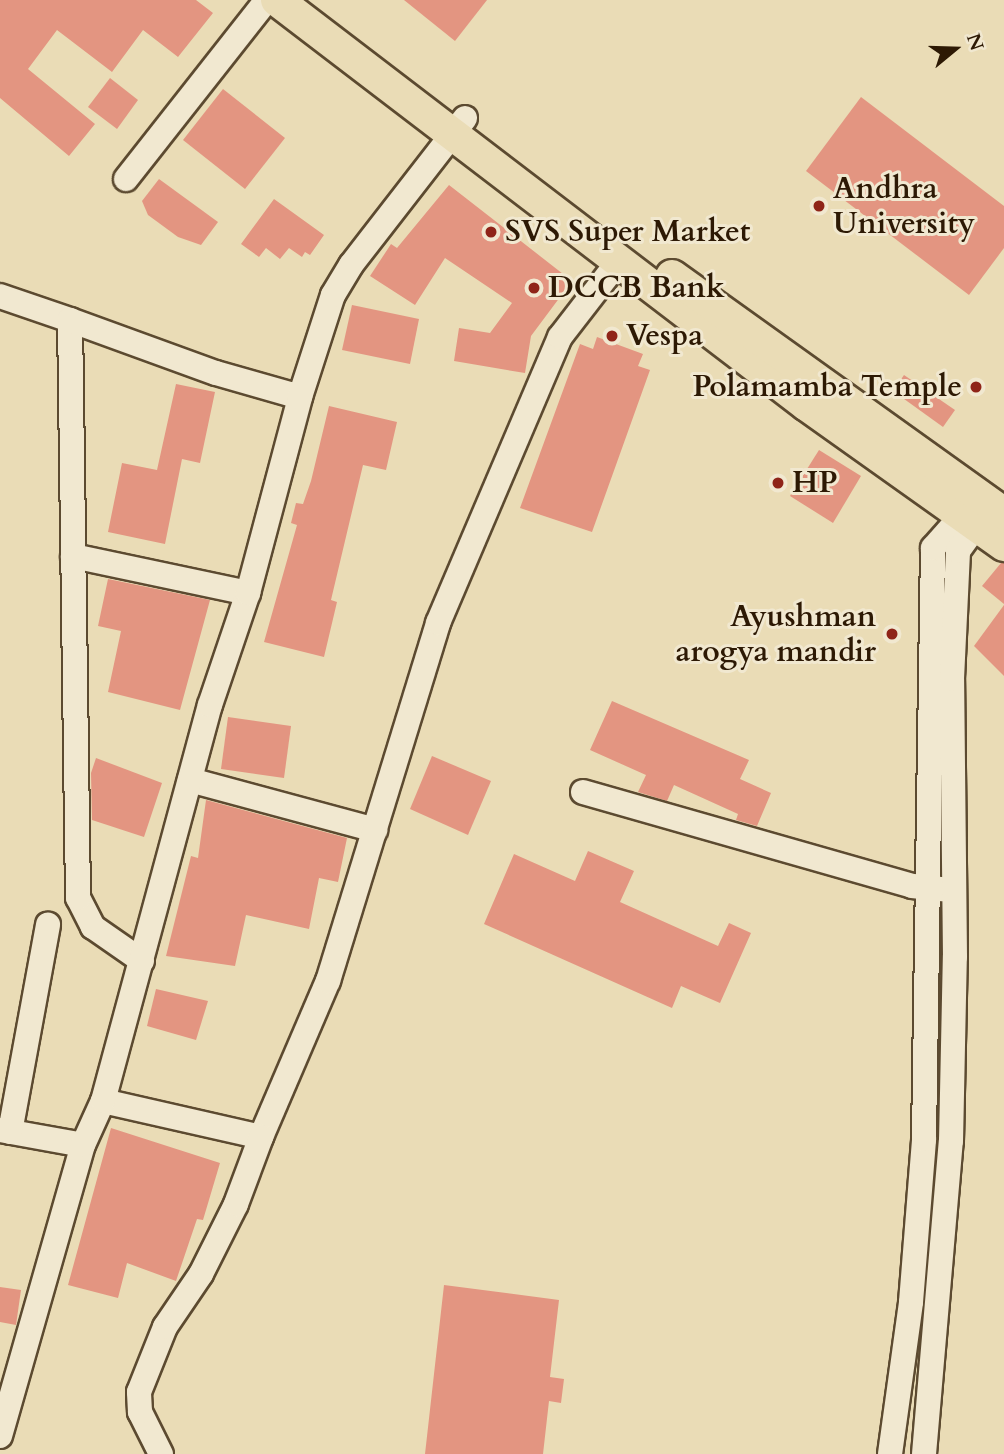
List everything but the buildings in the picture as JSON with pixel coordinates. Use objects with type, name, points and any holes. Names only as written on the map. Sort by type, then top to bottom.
[{"type":"main road","points":[[277,0],[459,125],[828,391],[982,511],[1004,545]]},
{"type":"main road","points":[[313,0],[618,262],[982,511]]},
{"type":"street","points":[[125,179],[267,0]]},
{"type":"street","points":[[0,1436],[83,1145],[103,1101],[190,780],[248,593],[300,397],[333,295],[351,265],[459,125]]},
{"type":"street","points":[[161,1454],[140,1412],[139,1392],[165,1327],[201,1275],[236,1204],[261,1137],[328,981],[438,623],[560,337],[618,262]]},
{"type":"street","points":[[0,296],[216,373],[300,397]]},
{"type":"street","points":[[70,320],[78,898],[93,927],[142,961]]},
{"type":"street","points":[[890,1454],[911,1302],[924,1139],[929,888],[941,678],[958,551],[982,511]]},
{"type":"street","points":[[74,556],[248,593]]},
{"type":"street","points":[[924,1454],[951,1141],[954,890],[941,678]]},
{"type":"street","points":[[190,780],[374,830]]},
{"type":"street","points":[[583,792],[929,888],[954,890]]},
{"type":"street","points":[[48,924],[5,1131],[83,1145]]},
{"type":"street","points":[[103,1101],[261,1137]]},
{"type":"place","name":"Andhra University","points":[[819,206]]},
{"type":"place","name":"SVS Super Market","points":[[491,232]]},
{"type":"place","name":"DCCB Bank","points":[[534,288]]},
{"type":"place","name":"Vespa","points":[[612,336]]},
{"type":"place","name":"Polamamba Temple","points":[[976,387]]},
{"type":"place","name":"HP","points":[[778,483]]},
{"type":"place","name":"Ayushman arogya mandir","points":[[892,634]]}]
